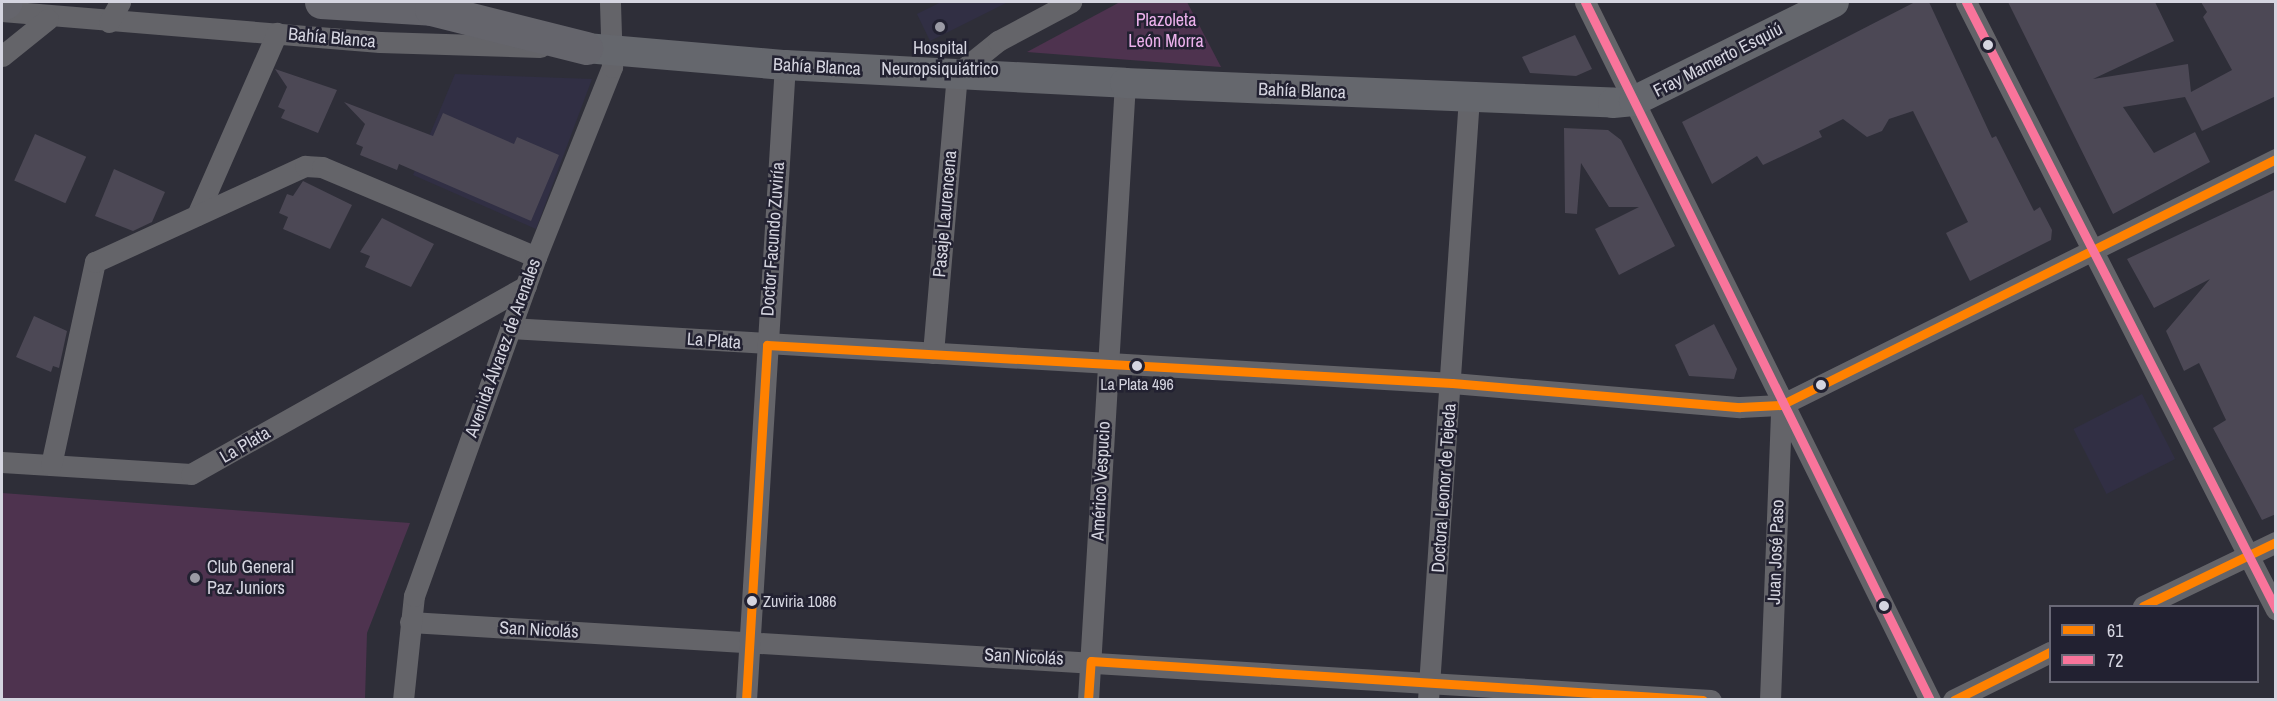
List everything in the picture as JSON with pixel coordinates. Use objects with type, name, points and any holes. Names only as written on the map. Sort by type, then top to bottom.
[{"type":"main road","points":[[2,4],[6,2]]},
{"type":"main road","points":[[321,2],[430,9],[600,49]]},
{"type":"street","points":[[109,22],[120,2]]},
{"type":"street","name":"Avenida Álvarez de Arenales","points":[[403,699],[410,622],[536,257],[600,49],[610,2]]},
{"type":"street","points":[[957,74],[998,41],[1071,2]]},
{"type":"street","points":[[1585,2],[1781,405],[1930,699]]},
{"type":"street","name":"Fray Mamerto Esquiú","points":[[1634,101],[1834,2]]},
{"type":"street","points":[[1966,2],[2276,610]]},
{"type":"street","name":"Bahía Blanca","points":[[2,11],[48,19],[442,45],[600,49],[784,65],[1125,84],[1634,101]]},
{"type":"street","points":[[2,56],[48,19]]},
{"type":"street","points":[[197,215],[277,33]]},
{"type":"street","name":"Doctor Facundo Zuviría","points":[[746,699],[784,65]]},
{"type":"street","name":"Pasaje Laurencena","points":[[933,353],[957,74]]},
{"type":"street","name":"Américo Vespucio","points":[[1088,699],[1125,84]]},
{"type":"street","name":"Doctora Leonor de Tejeda","points":[[1429,691],[1452,383],[1469,97]]},
{"type":"street","points":[[1781,405],[2276,159]]},
{"type":"street","points":[[51,465],[95,262],[313,165],[536,257]]},
{"type":"street","name":"La Plata","points":[[2,462],[191,474],[526,285]]},
{"type":"street","name":"La Plata","points":[[510,328],[767,345],[1108,362],[1452,383],[1740,407],[1781,405]]},
{"type":"street","name":"Juan José Paso","points":[[1770,699],[1781,405]]},
{"type":"street","points":[[2145,605],[2276,542]]},
{"type":"street","name":"San Nicolás","points":[[410,622],[1091,660],[1429,691],[1711,699]]},
{"type":"street","points":[[1953,699],[2049,652]]},
{"type":"shaded area","name":"Hospital Neuropsiquiátrico","points":[[941,2],[1008,2],[930,41],[917,14]]},
{"type":"shaded area","points":[[455,74],[592,79],[536,229],[413,175]]},
{"type":"shaded area","points":[[2142,394],[2175,459],[2107,494],[2073,429]]},
{"type":"green space","name":"Plazoleta León Morra","points":[[1120,2],[1187,2],[1221,67],[1027,52]]},
{"type":"green space","name":"Club General Paz Juniors","points":[[2,493],[410,523],[367,633],[365,699],[2,699]]},
{"type":"building","points":[[1915,2],[1929,2],[1992,138],[1996,136],[2034,211],[2040,207],[2052,230],[2051,240],[1970,281],[1946,233],[1968,222],[1913,111],[1889,119],[1882,131],[1867,137],[1843,119],[1819,131],[1822,137],[1763,165],[1757,156],[1712,184],[1682,122]]},
{"type":"building","points":[[2008,2],[2155,2],[2174,41],[2093,79],[2188,64],[2191,92],[2232,70],[2203,17],[2207,12],[2201,2],[2276,2],[2276,96],[2202,131],[2185,97],[2123,107],[2154,153],[2195,132],[2210,162],[2113,214]]},
{"type":"building","points":[[1575,35],[1592,69],[1576,76],[1530,73],[1522,57]]},
{"type":"building","points":[[275,69],[337,90],[318,133],[281,118],[285,110],[278,107],[287,87]]},
{"type":"building","points":[[344,102],[433,136],[443,113],[514,144],[517,137],[559,155],[531,221],[399,164],[397,170],[360,155],[363,147],[356,144],[365,124]]},
{"type":"building","points":[[1564,128],[1608,130],[1621,140],[1675,246],[1619,275],[1595,229],[1639,207],[1609,207],[1581,163],[1577,214],[1565,213]]},
{"type":"building","points":[[35,134],[86,157],[65,203],[14,181]]},
{"type":"building","points":[[114,169],[165,192],[152,222],[133,231],[95,216]]},
{"type":"building","points":[[303,181],[352,205],[330,249],[283,229],[288,217],[279,213],[287,194],[293,196]]},
{"type":"building","points":[[2276,189],[2276,514],[2262,520],[2213,428],[2226,420],[2199,363],[2184,371],[2166,331],[2210,279],[2154,308],[2127,259]]},
{"type":"building","points":[[382,218],[434,244],[411,287],[365,267],[370,256],[360,252]]},
{"type":"building","points":[[34,316],[67,331],[59,368],[53,366],[51,372],[16,357]]},
{"type":"building","points":[[1714,324],[1737,369],[1734,379],[1689,376],[1675,345]]},
{"type":"transit line","name":"72","points":[[1585,2],[1930,700]]},
{"type":"transit line","name":"72","points":[[1966,2],[2276,609]]},
{"type":"transit line","name":"61","points":[[746,700],[767,345],[1452,383],[1740,407],[1781,405],[2276,159]]},
{"type":"transit line","name":"61","points":[[2145,605],[2276,542]]},
{"type":"transit line","name":"61","points":[[1954,700],[2049,652]]},
{"type":"transit line","name":"61","points":[[1088,700],[1091,661],[1703,700]]},
{"type":"place","name":"Hospital Neuropsiquiátrico","points":[[940,27]]},
{"type":"place","name":"La Plata 496","points":[[1137,366]]},
{"type":"place","name":"Club General Paz Juniors","points":[[195,578]]},
{"type":"place","name":"Zuviria 1086","points":[[752,601]]}]
